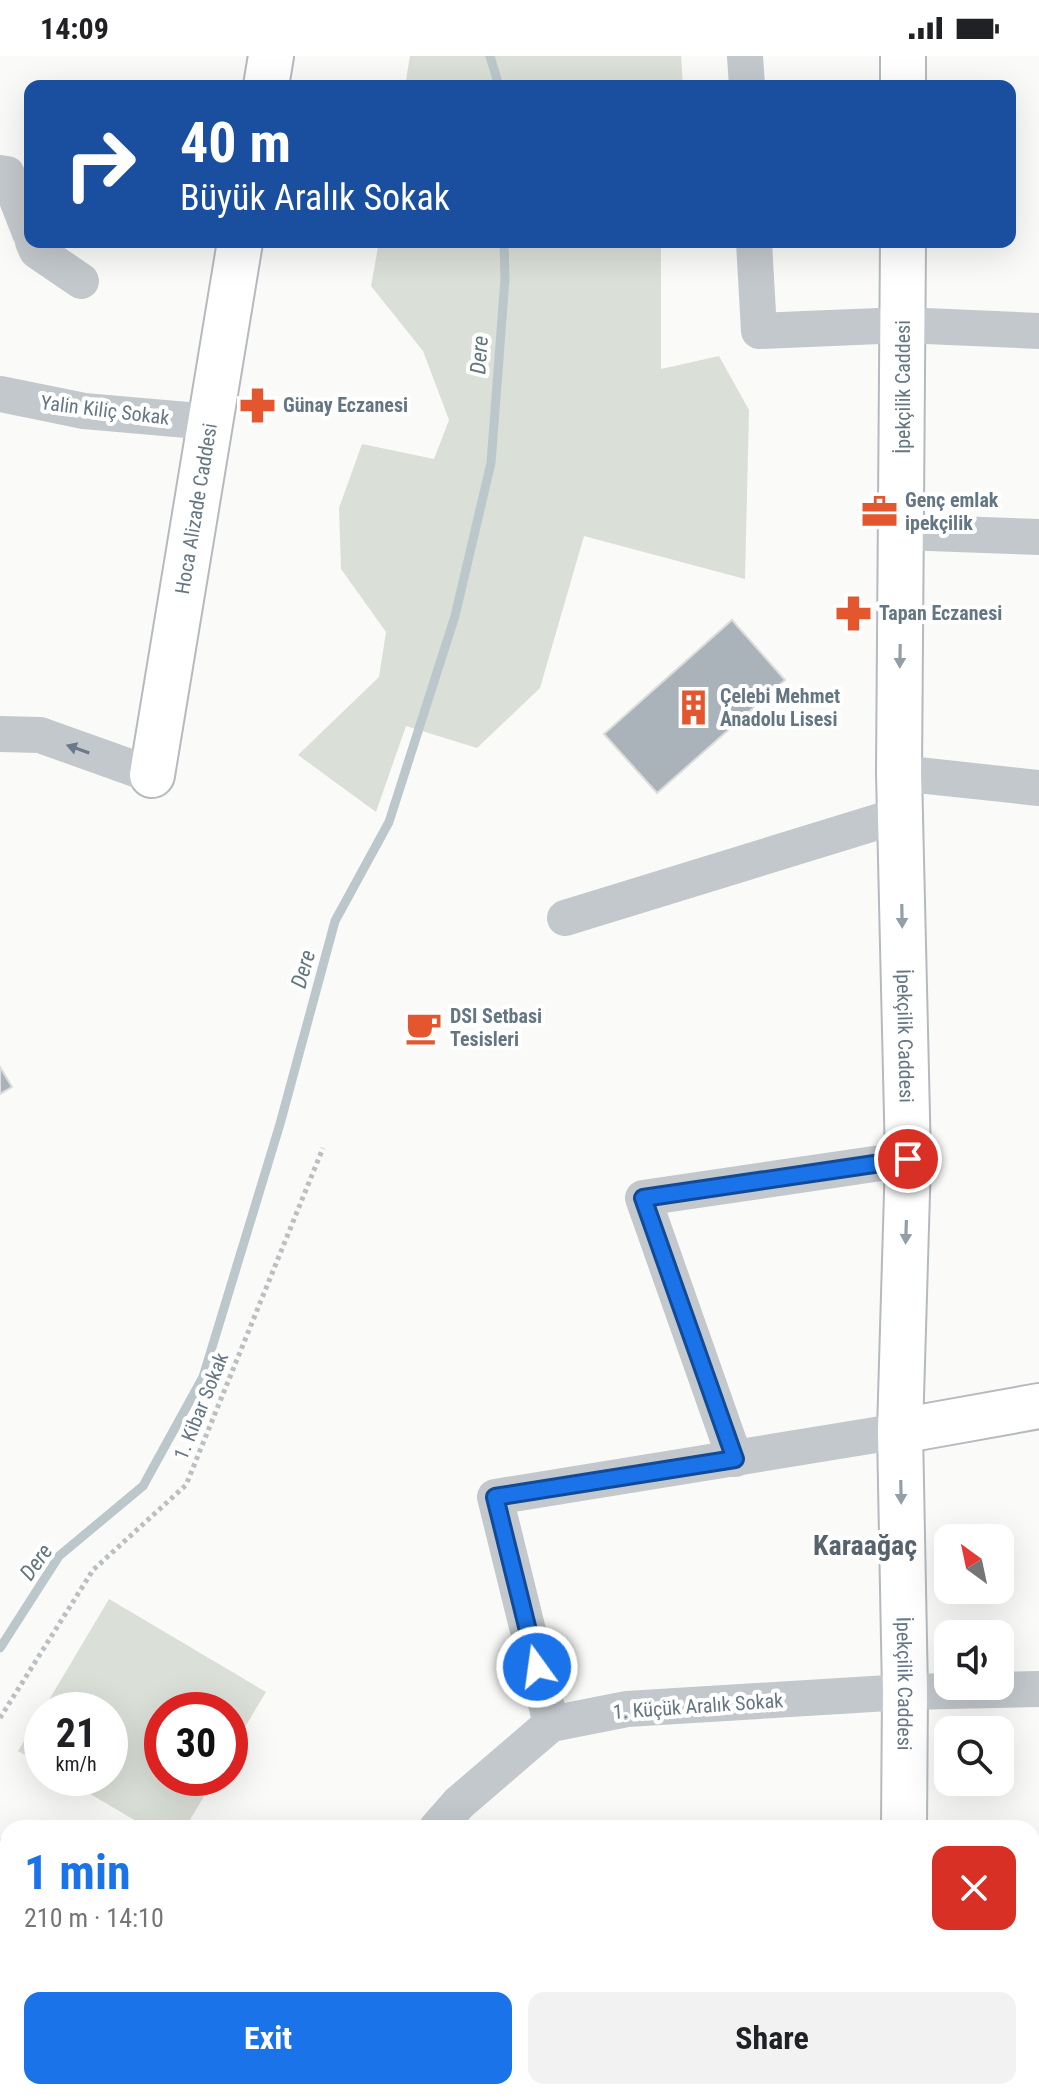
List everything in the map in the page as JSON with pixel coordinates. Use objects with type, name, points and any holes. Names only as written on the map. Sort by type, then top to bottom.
[{"type":"main road","points":[[267,80],[271,56]]},
{"type":"main road","points":[[903,56],[903,80]]},
{"type":"main road","name":"Hoca Alizade Caddesi","points":[[152,775],[239,248]]},
{"type":"main road","name":"İpekçilik Caddesi","points":[[899,1820],[905,1692],[900,1431],[908,1159],[899,794],[903,248]]},
{"type":"main road","points":[[900,1431],[1039,1406]]},
{"type":"street","points":[[745,56],[747,80]]},
{"type":"street","points":[[0,173],[7,174],[24,218]]},
{"type":"street","points":[[36,248],[81,281]]},
{"type":"street","points":[[754,248],[759,331],[903,325],[1039,331]]},
{"type":"street","name":"Yalin Kiliç Sokak","points":[[0,394],[84,411],[210,422]]},
{"type":"street","points":[[902,532],[1039,537]]},
{"type":"street","points":[[0,734],[40,735],[152,775]]},
{"type":"street","points":[[565,918],[899,794],[1039,788]]},
{"type":"street","points":[[735,1459],[643,1198],[908,1159]]},
{"type":"street","points":[[551,1724],[495,1497],[900,1431]]},
{"type":"street","name":"1. Küçük Aralık Sokak","points":[[444,1820],[459,1803],[551,1724],[627,1709],[905,1692],[1039,1689]]},
{"type":"path","name":"1. Kibar Sokak","points":[[0,1718],[93,1570],[186,1485],[323,1148]]},
{"type":"shaded area","points":[[410,56],[681,56],[683,80],[406,80]]},
{"type":"shaded area","points":[[378,248],[661,248],[661,369],[719,356],[749,410],[745,579],[584,536],[540,688],[477,748],[406,726],[376,812],[298,755],[379,677],[386,632],[341,569],[339,508],[362,444],[434,459],[449,420],[423,351],[371,286]]},
{"type":"shaded area","points":[[109,1599],[266,1692],[248,1722],[248,1692],[144,1692],[144,1796],[204,1796],[190,1820],[134,1820],[94,1796],[128,1796],[128,1692],[54,1692]]},
{"type":"shaded area","points":[[24,1741],[24,1754],[18,1751]]},
{"type":"building","name":"Çelebi Mehmet Anadolu Lisesi","points":[[732,620],[785,680],[657,793],[604,734]]},
{"type":"building","points":[[0,1067],[12,1087],[0,1094]]},
{"type":"waterway","name":"Dere","points":[[490,56],[497,80]]},
{"type":"waterway","name":"Dere","points":[[0,1648],[59,1556],[143,1486],[203,1377],[280,1124],[335,921],[389,822],[455,616],[491,463],[505,279],[504,248]]},
{"type":"place","name":"Günay Eczanesi","points":[[257,405]]},
{"type":"place","name":"Genç emlak ipekçilik","points":[[879,512]]},
{"type":"place","name":"Tapan Eczanesi","points":[[853,613]]},
{"type":"place","name":"Çelebi Mehmet Anadolu Lisesi","points":[[694,707]]},
{"type":"place","name":"DSI Setbasi Tesisleri","points":[[424,1027]]},
{"type":"district","name":"Karaağaç","points":[[865,1545]]},
{"type":"route","points":[[537,1667],[495,1497],[735,1459],[643,1198],[908,1159]]}]
